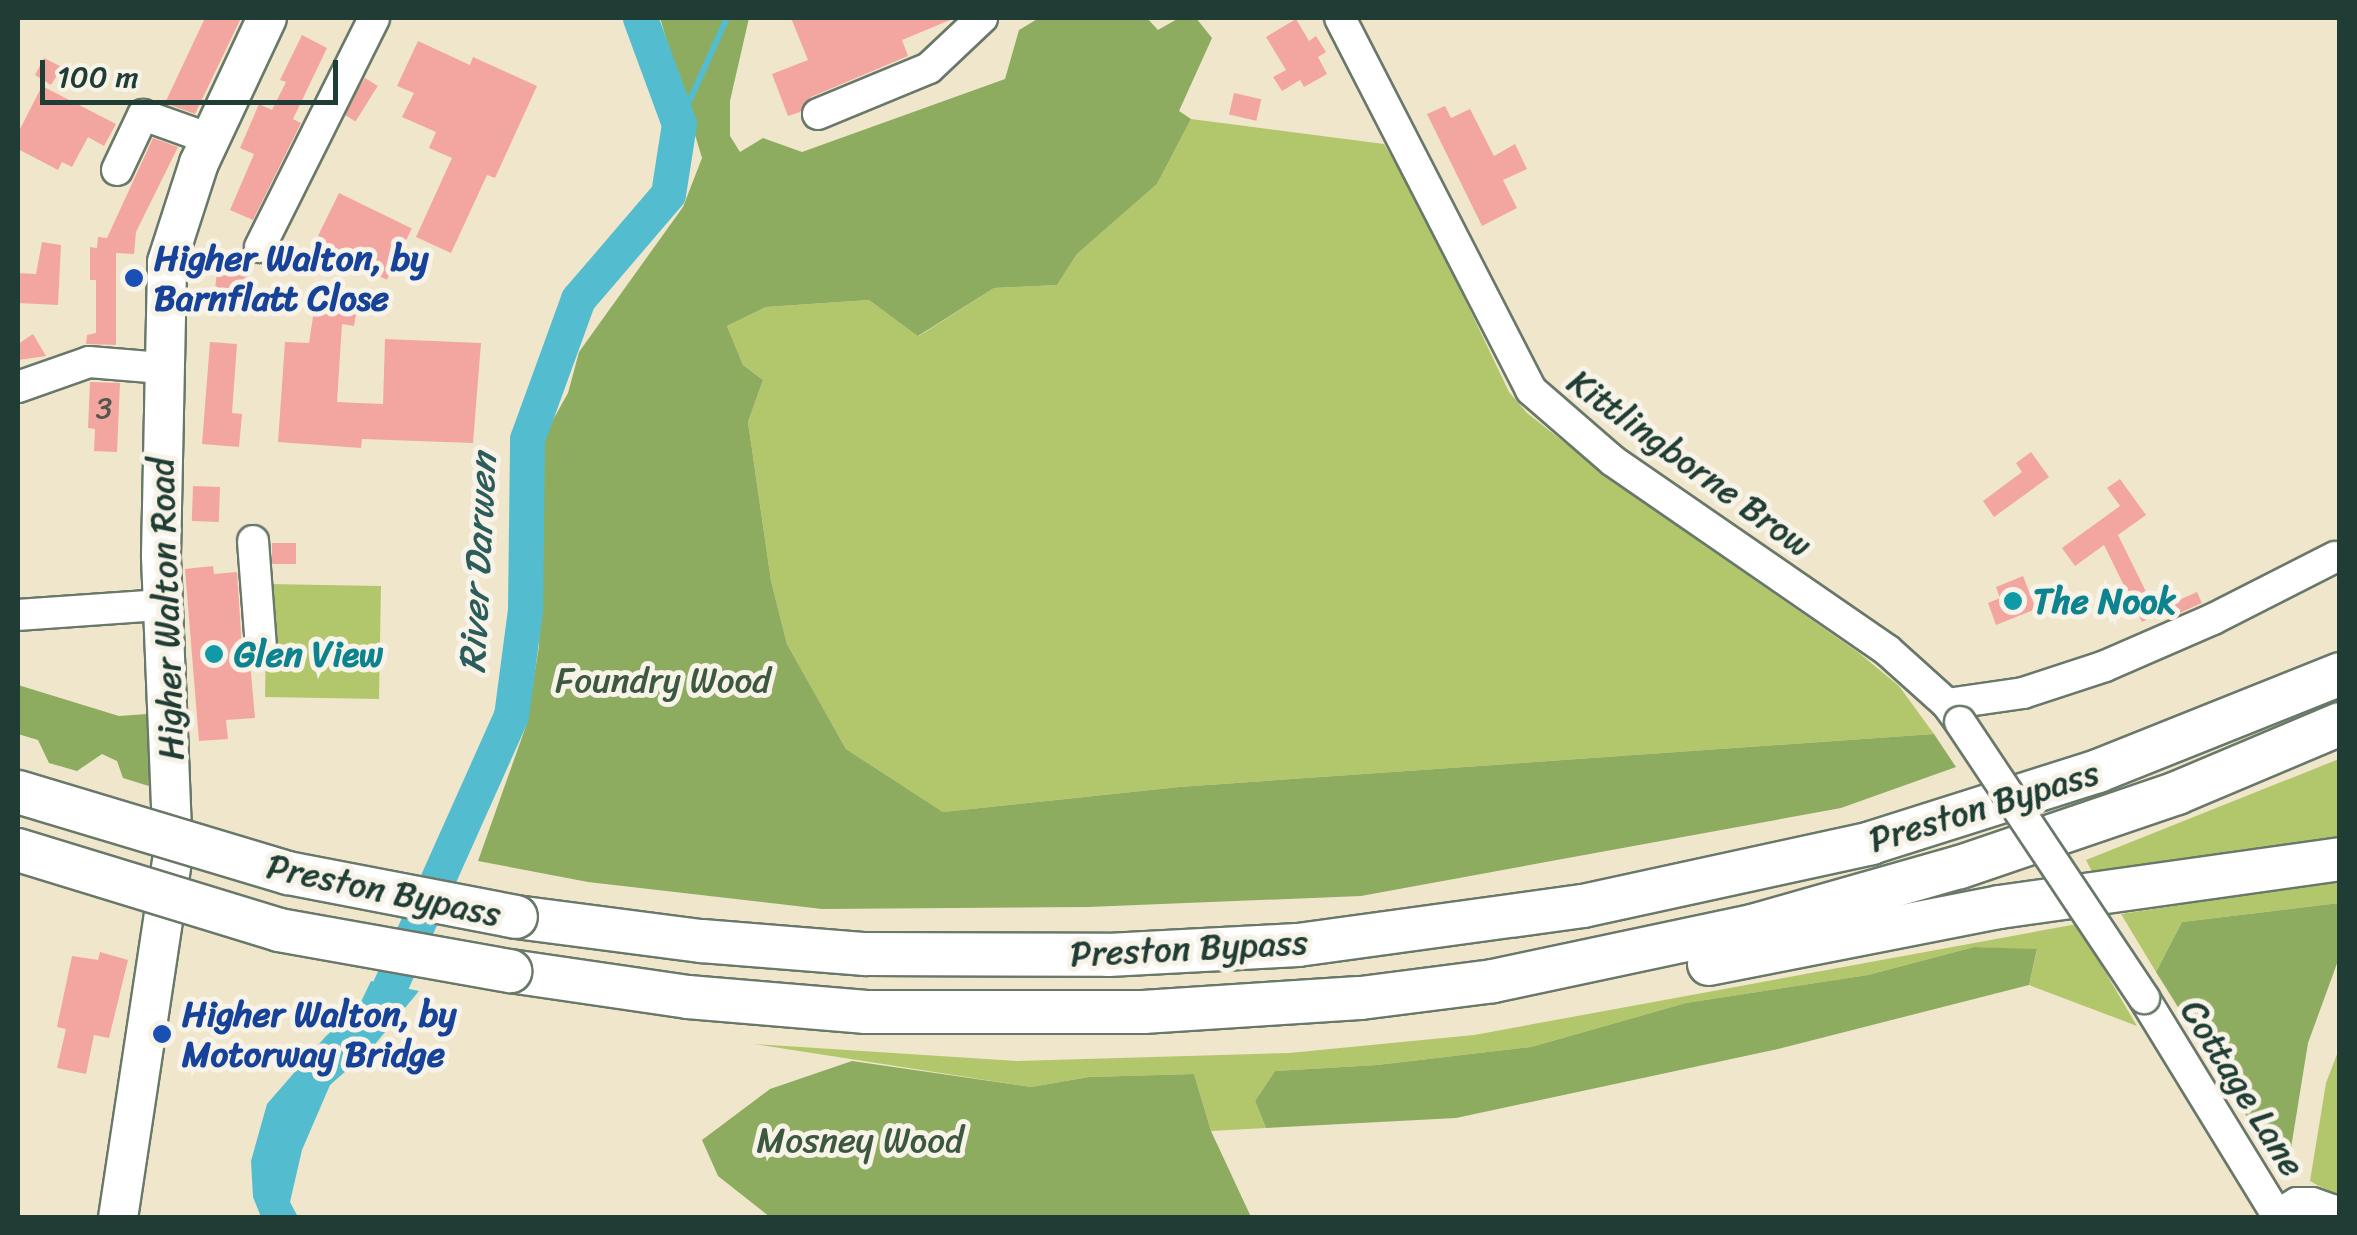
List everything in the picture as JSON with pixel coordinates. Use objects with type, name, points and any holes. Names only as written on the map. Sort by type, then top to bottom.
[{"type":"highway","name":"Preston Bypass","points":[[18,792],[288,874],[516,917],[702,941],[864,954],[1108,955],[1298,944],[1583,906],[1870,843],[2098,771],[2340,674]]},
{"type":"highway","name":"Preston Bypass","points":[[18,850],[279,930],[510,972],[688,997],[866,1012],[1143,1012],[1361,998],[1493,981],[1756,925],[1960,867],[2141,806],[2340,724]]},
{"type":"highway","points":[[596,984],[793,1033],[1052,1040],[1189,1036],[1506,1002],[2000,907],[2340,859]]},
{"type":"main road","name":"Higher Walton Road","points":[[118,1218],[173,856],[162,606],[166,262],[210,139],[267,18]]},
{"type":"street","points":[[260,247],[374,18]]},
{"type":"street","points":[[818,114],[929,68],[982,18]]},
{"type":"street","name":"Kittlingborne Brow","points":[[1340,18],[1531,390],[1613,461],[1887,650],[1954,713],[2144,998]]},
{"type":"street","points":[[117,170],[143,114],[210,139]]},
{"type":"street","points":[[18,386],[89,362],[162,368]]},
{"type":"street","points":[[253,541],[262,646]]},
{"type":"street","points":[[1954,713],[2091,671],[2212,619],[2336,557]]},
{"type":"street","points":[[18,615],[162,606]]},
{"type":"street","name":"Cottage Lane","points":[[2144,998],[2278,1216]]},
{"type":"street","points":[[2278,1216],[2296,1203],[2312,1203],[2332,1210],[2337,1218]]},
{"type":"green space","name":"Foundry Wood","points":[[660,18],[749,18],[730,101],[730,136],[740,152],[763,138],[802,152],[1005,79],[1019,30],[1039,18],[1147,18],[1158,30],[1179,18],[1196,18],[1212,38],[1179,111],[1191,119],[1157,184],[1077,254],[1057,285],[994,288],[918,336],[869,300],[766,307],[727,326],[743,365],[763,380],[748,422],[771,581],[787,644],[846,749],[943,812],[1179,787],[1934,734],[1956,767],[1841,808],[1361,896],[1088,907],[822,909],[588,882],[478,861],[526,726],[539,646],[544,436],[568,393],[579,352],[683,207],[702,158]]},
{"type":"green space","points":[[1191,119],[1384,144],[1422,209],[1509,392],[1527,413],[1621,487],[1859,653],[1899,686],[1934,734],[1179,787],[943,812],[846,749],[787,644],[771,581],[748,422],[763,380],[743,365],[727,326],[766,307],[869,300],[919,336],[994,288],[1057,285],[1077,254],[1157,184]]},
{"type":"green space","points":[[267,584],[381,586],[379,699],[265,697]]},
{"type":"green space","points":[[18,685],[119,716],[147,714],[152,787],[123,778],[117,761],[102,754],[77,771],[49,763],[38,740],[18,734]]},
{"type":"green space","points":[[2339,759],[2339,839],[2093,874],[2086,860]]},
{"type":"green space","points":[[2339,881],[2339,903],[2182,922],[2156,972],[2121,914]]},
{"type":"green space","points":[[2339,903],[2339,958],[2308,1043],[2286,1179],[2156,972],[2182,922]]},
{"type":"green space","points":[[2077,924],[2137,1026],[2029,985],[2037,950],[1974,947],[1868,975],[1686,1003],[1531,1047],[1377,1065],[1275,1071],[1255,1101],[1266,1128],[1211,1131],[1194,1074],[1089,1077],[1031,1087],[754,1044],[1017,1061],[1289,1053],[1474,1035]]},
{"type":"green space","points":[[1974,947],[2037,949],[2029,985],[1778,1049],[1456,1118],[1266,1128],[1255,1101],[1275,1071],[1377,1065],[1531,1047],[1686,1003],[1868,975]]},
{"type":"green space","points":[[2339,1049],[2339,1197],[2310,1181],[2326,1083]]},
{"type":"green space","name":"Mosney Wood","points":[[852,1061],[1031,1087],[1089,1077],[1194,1074],[1211,1131],[1251,1217],[770,1217],[718,1176],[702,1140],[770,1089]]},
{"type":"water","points":[[371,981],[419,991],[371,1049],[330,1085],[302,1150],[290,1202],[298,1217],[261,1217],[253,1197],[251,1161],[267,1104],[326,1036],[358,1008]]},
{"type":"building","points":[[205,18],[241,18],[195,114],[165,103]]},
{"type":"building","points":[[791,18],[955,18],[902,40],[908,56],[811,97],[800,112],[788,116],[772,74],[808,60]]},
{"type":"building","points":[[1296,19],[1309,41],[1316,36],[1326,52],[1318,57],[1327,74],[1304,87],[1300,80],[1282,91],[1273,77],[1286,70],[1266,37]]},
{"type":"building","points":[[302,35],[327,48],[293,119],[301,123],[253,220],[230,210],[254,154],[240,148],[259,104],[272,110],[286,82],[280,80]]},
{"type":"building","points":[[418,41],[470,65],[473,57],[537,86],[495,178],[487,175],[451,253],[416,237],[452,158],[429,148],[436,132],[402,117],[414,93],[397,86]]},
{"type":"building","points":[[44,58],[62,67],[51,85],[35,75]]},
{"type":"building","points":[[365,78],[378,86],[355,122],[343,114]]},
{"type":"building","points":[[42,86],[116,124],[104,146],[88,137],[72,167],[62,162],[58,170],[18,149],[18,133]]},
{"type":"building","points":[[1234,93],[1261,99],[1256,121],[1229,114]]},
{"type":"building","points":[[1445,106],[1451,118],[1470,109],[1494,156],[1515,144],[1527,169],[1503,180],[1517,208],[1482,226],[1427,114]]},
{"type":"building","points":[[153,138],[178,147],[136,232],[134,254],[116,253],[116,345],[86,344],[87,335],[96,333],[96,280],[90,280],[90,247],[97,248],[98,237],[107,238]]},
{"type":"building","points":[[339,193],[412,229],[387,280],[314,244]]},
{"type":"building","points":[[42,242],[61,245],[58,305],[18,303],[18,273],[36,274]]},
{"type":"building","points":[[218,264],[250,268],[245,311],[213,307]]},
{"type":"building","points":[[317,290],[359,297],[354,326],[342,324],[337,402],[383,404],[385,339],[481,343],[473,443],[362,439],[361,448],[278,442],[285,342],[309,343]]},
{"type":"building","points":[[33,334],[46,356],[18,360],[18,344]]},
{"type":"building","points":[[210,342],[237,344],[232,413],[242,414],[239,447],[202,444]]},
{"type":"building","points":[[90,382],[120,383],[117,452],[94,451],[95,429],[88,428]]},
{"type":"building","points":[[2031,452],[2049,477],[1994,517],[1983,501],[2022,472],[2016,463]]},
{"type":"building","points":[[2120,479],[2146,515],[2118,535],[2157,614],[2142,622],[2104,545],[2075,566],[2062,548],[2120,506],[2107,488]]},
{"type":"building","points":[[193,486],[220,487],[219,522],[192,521]]},
{"type":"building","points":[[272,543],[296,543],[296,564],[272,564]]},
{"type":"building","name":"Glen View","points":[[213,566],[214,574],[237,572],[242,648],[250,662],[255,718],[226,720],[228,739],[199,741],[185,569]]},
{"type":"building","name":"The Nook","points":[[2023,576],[2036,609],[1996,625],[1988,603],[2000,598],[1996,587]]},
{"type":"building","points":[[2197,592],[2202,603],[2172,616],[2167,605]]},
{"type":"building","points":[[100,952],[128,960],[109,1038],[94,1035],[86,1074],[57,1068],[66,1029],[57,1027],[72,956],[98,960]]},
{"type":"waterway","name":"River Darwen","points":[[365,1021],[381,1006],[511,716],[525,609],[527,439],[578,299],[668,194],[679,124],[640,18]]},
{"type":"waterway","points":[[679,124],[727,18]]},
{"type":"place","name":"Higher Walton, by Barnflatt Close","points":[[134,278]]},
{"type":"place","name":"The Nook","points":[[2013,601]]},
{"type":"place","name":"Glen View","points":[[214,654]]},
{"type":"place","name":"Higher Walton, by Motorway Bridge","points":[[162,1034]]}]
